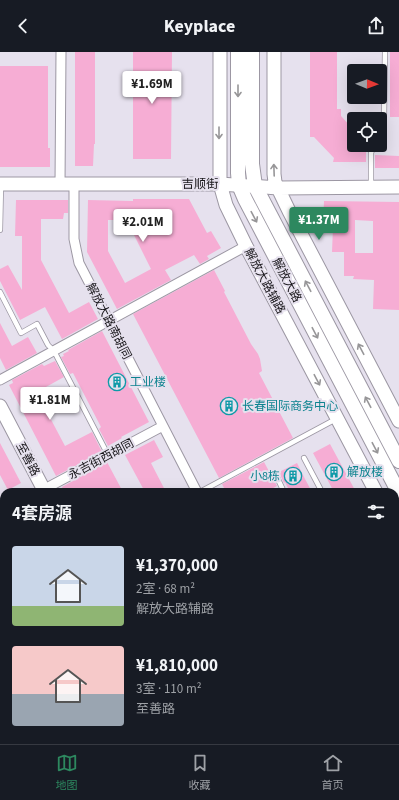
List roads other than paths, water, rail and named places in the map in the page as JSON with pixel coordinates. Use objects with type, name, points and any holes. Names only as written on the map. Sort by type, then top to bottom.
[{"type":"main road","name":"解放大路","points":[[238,52],[239,185],[248,206],[396,488]]},
{"type":"main road","name":"解放大路","points":[[252,52],[252,164],[255,186],[399,461]]},
{"type":"street","points":[[60,52],[60,184]]},
{"type":"street","name":"解放大路辅路","points":[[220,52],[220,184],[226,206],[374,488]]},
{"type":"street","points":[[274,52],[274,174],[278,188],[399,421]]},
{"type":"street","name":"吉顺街","points":[[1,184],[220,184],[278,188],[399,187]]},
{"type":"street","name":"解放大路南胡同","points":[[74,184],[74,239],[79,263],[196,488]]},
{"type":"street","points":[[0,380],[246,246]]},
{"type":"street","name":"至善路","points":[[0,406],[41,488]]},
{"type":"street","name":"永吉街西胡同","points":[[48,488],[163,426]]},
{"type":"lane","points":[[384,112],[385,52]]},
{"type":"lane","points":[[372,152],[372,187]]},
{"type":"lane","points":[[0,230],[1,184]]},
{"type":"lane","points":[[0,292],[21,333],[37,324],[48,345],[54,351],[108,455]]},
{"type":"lane","points":[[206,488],[337,419]]},
{"type":"lane","points":[[304,458],[320,488]]},
{"type":"lane","points":[[275,473],[282,488]]},
{"type":"place","name":"工业楼","points":[[117,382]]},
{"type":"place","name":"长春国际商务中心","points":[[229,406]]},
{"type":"place","name":"解放楼","points":[[334,472]]},
{"type":"place","name":"小8栋","points":[[293,476]]}]
